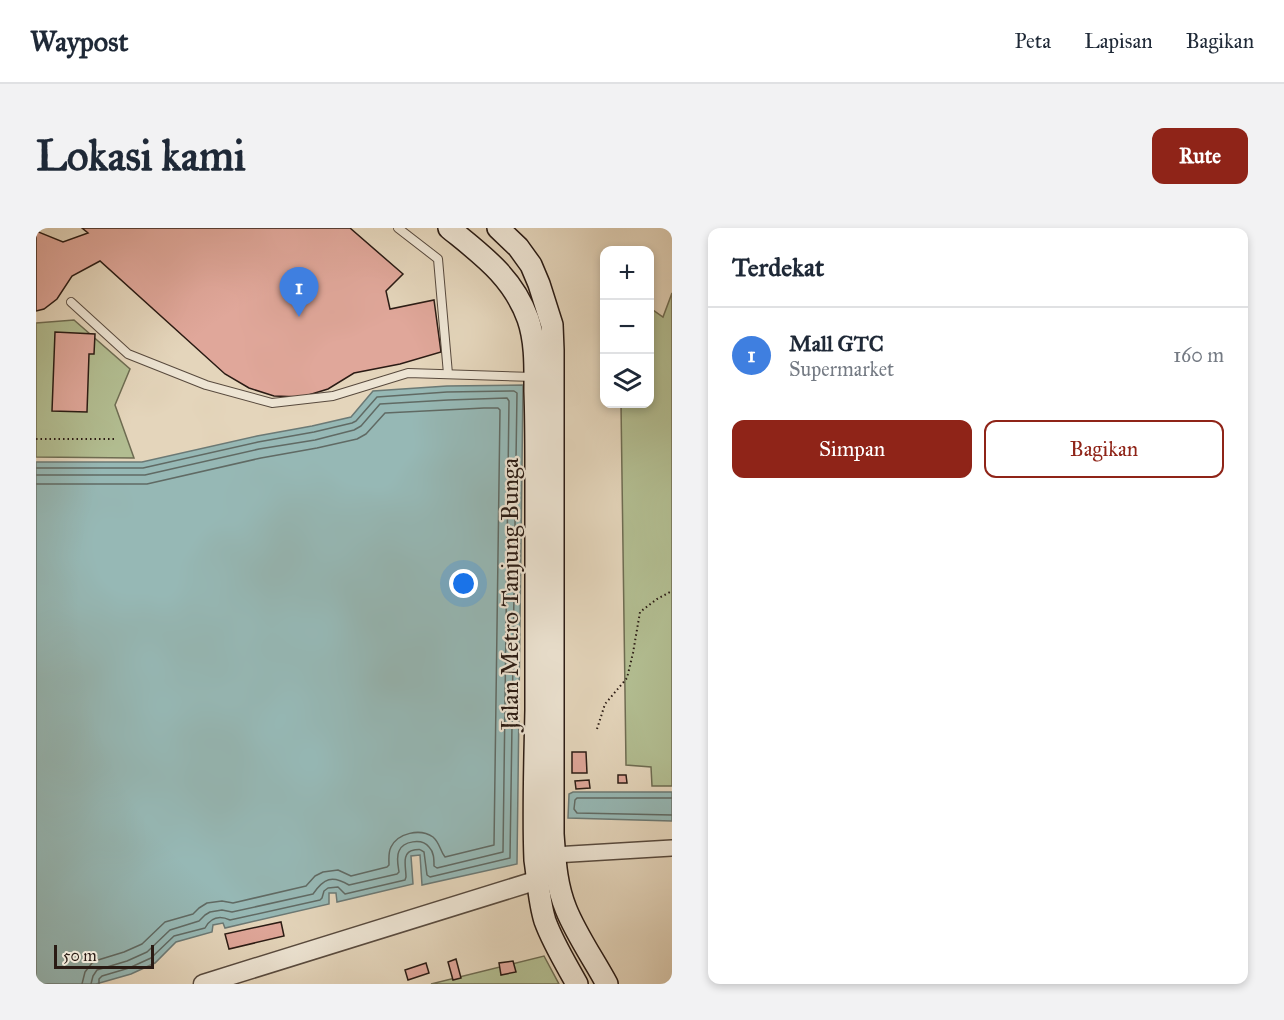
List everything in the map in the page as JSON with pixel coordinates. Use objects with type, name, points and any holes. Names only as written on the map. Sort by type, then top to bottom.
[{"type":"main road","name":"Jalan Metro Tanjung Bunga","points":[[449,228],[495,266],[514,288],[532,332],[535,377],[534,844],[541,903],[546,921],[577,984]]},
{"type":"main road","name":"Jalan Metro Tanjung Bunga","points":[[498,228],[518,247],[531,265],[552,325],[553,834],[555,868],[566,908],[607,984]]},
{"type":"street","points":[[554,855],[672,848]]},
{"type":"street","points":[[203,984],[538,880]]},
{"type":"lane","points":[[398,228],[438,259],[448,374]]},
{"type":"lane","points":[[71,302],[128,354],[206,385],[272,402],[333,396],[408,373],[535,377]]},
{"type":"path","points":[[36,439],[115,439]]},
{"type":"path","points":[[597,729],[605,704],[627,678],[640,612],[672,591]]},
{"type":"green space","points":[[672,293],[672,786],[652,786],[651,767],[626,765],[621,408],[654,408],[654,311],[663,317]]},
{"type":"green space","points":[[74,320],[130,369],[115,405],[134,458],[36,457],[36,323]]},
{"type":"green space","points":[[544,956],[559,984],[431,984]]},
{"type":"water","points":[[523,385],[517,864],[422,885],[420,855],[411,856],[413,884],[337,902],[336,893],[329,893],[329,904],[225,928],[223,923],[213,925],[212,932],[176,942],[155,963],[131,974],[96,984],[36,984],[36,462],[142,462],[351,417],[373,391],[447,386]]},
{"type":"water","points":[[573,792],[672,792],[672,821],[568,818],[569,794]]},
{"type":"building","points":[[82,228],[350,228],[403,274],[386,291],[390,309],[434,300],[441,352],[400,364],[354,373],[328,389],[302,397],[274,396],[249,388],[225,374],[100,261],[72,276],[57,299],[44,309],[36,311],[36,231],[63,242],[88,233]]},
{"type":"building","points":[[55,332],[95,334],[94,354],[89,354],[87,412],[52,411]]},
{"type":"building","points":[[572,752],[586,752],[587,773],[572,773]]},
{"type":"building","points":[[618,775],[626,775],[627,783],[618,783]]},
{"type":"building","points":[[589,780],[590,788],[576,789],[575,781]]},
{"type":"building","points":[[281,922],[284,936],[229,949],[225,934]]},
{"type":"building","points":[[456,959],[461,978],[453,980],[448,962]]},
{"type":"building","points":[[513,961],[516,972],[501,975],[499,963]]},
{"type":"building","points":[[426,963],[429,973],[408,980],[405,970]]},
{"type":"place","name":"Mall GTC","points":[[299,317]]}]
